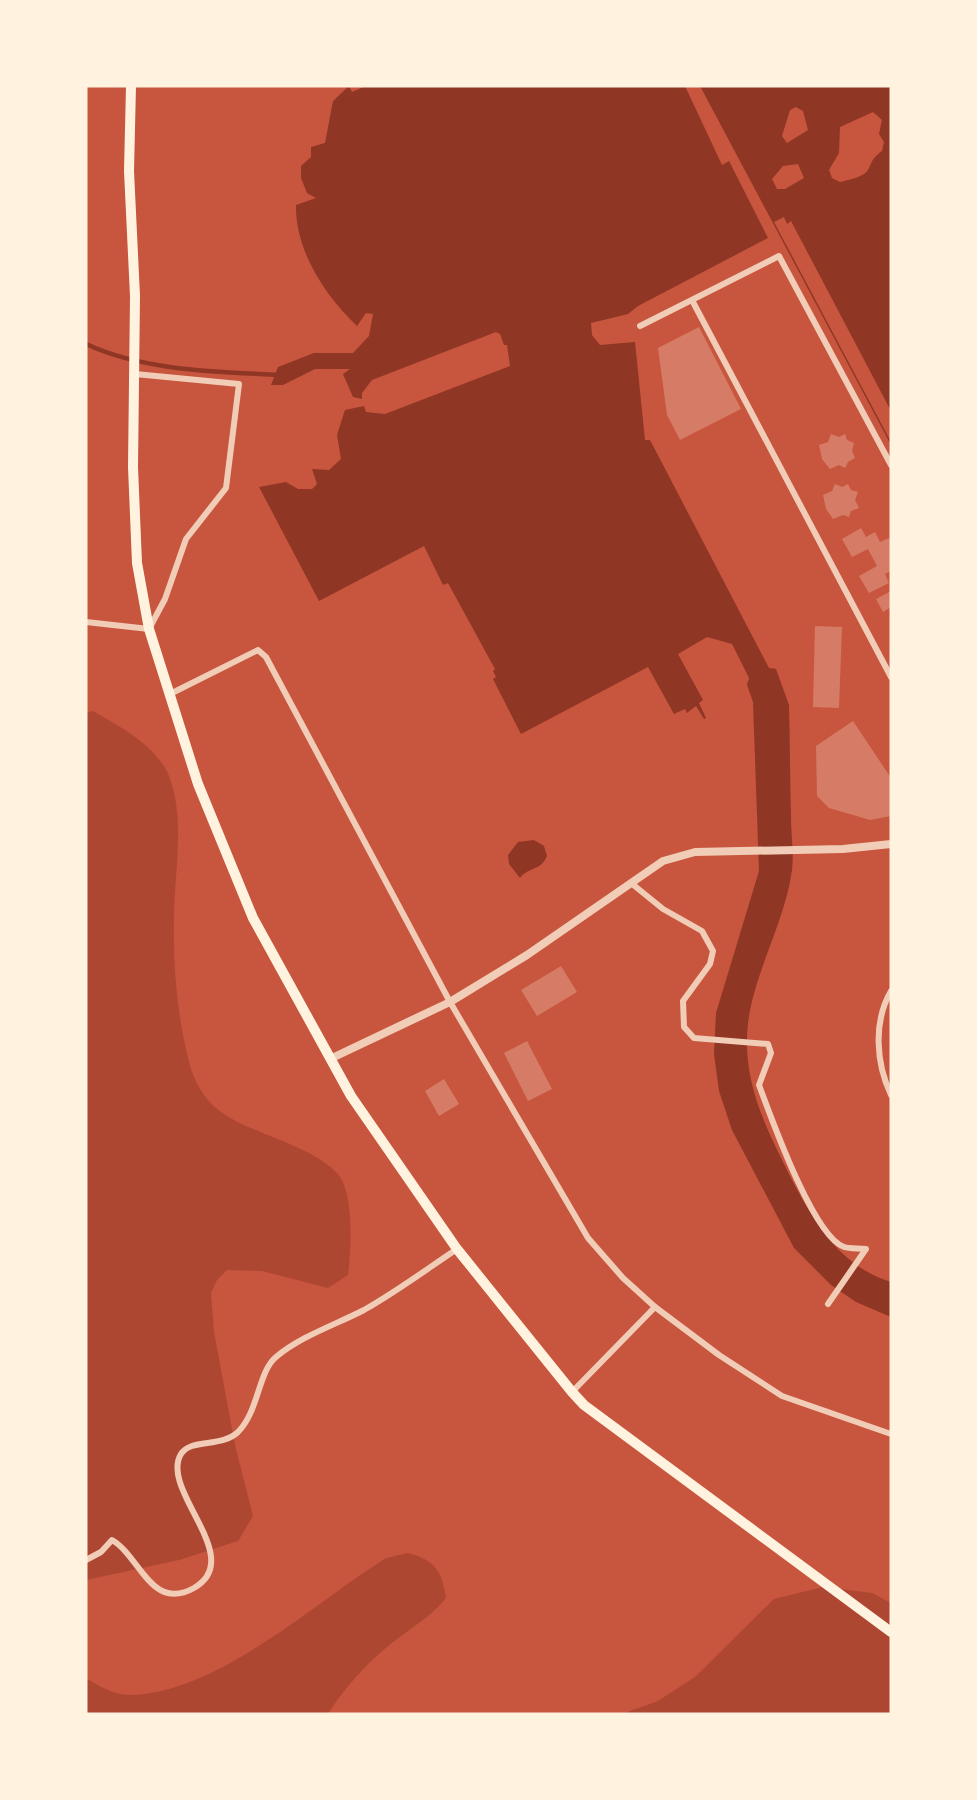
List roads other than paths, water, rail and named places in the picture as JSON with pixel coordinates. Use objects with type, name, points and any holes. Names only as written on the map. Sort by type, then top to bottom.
[{"type":"main road","points":[[131,86],[129,171],[135,296],[136,551],[149,629],[198,784],[253,918],[351,1096],[457,1249],[572,1392],[584,1405],[891,1632]]},
{"type":"street","points":[[640,326],[693,302],[779,256],[891,465]]},
{"type":"street","points":[[693,302],[891,677]]},
{"type":"street","points":[[86,622],[149,629],[165,599],[186,539],[226,488],[239,384],[135,371]]},
{"type":"street","points":[[170,694],[258,650],[266,657],[450,1002],[568,1210],[587,1238],[623,1278],[655,1307],[719,1355],[782,1396],[891,1434]]},
{"type":"street","points":[[332,1058],[450,1002],[527,955],[663,861],[695,852],[803,851],[891,844]]},
{"type":"street","points":[[631,883],[663,909],[702,931],[713,951],[710,964],[683,1001],[684,1027],[694,1038],[758,1041],[768,1044],[771,1053],[759,1085],[787,1157],[817,1218],[830,1237],[844,1247],[866,1249],[828,1304]]},
{"type":"street","points":[[891,991],[882,1013],[879,1045],[881,1068],[891,1095]]},
{"type":"street","points":[[86,1560],[101,1552],[111,1540],[151,1585],[166,1594],[181,1593],[197,1586],[208,1569],[209,1549],[204,1528],[176,1475],[177,1461],[183,1450],[193,1445],[221,1442],[240,1430],[257,1402],[267,1367],[274,1358],[299,1341],[366,1309],[457,1249]]},
{"type":"street","points":[[572,1392],[655,1307]]},
{"type":"waterway","points":[[86,344],[108,353],[157,365],[281,375]]}]
